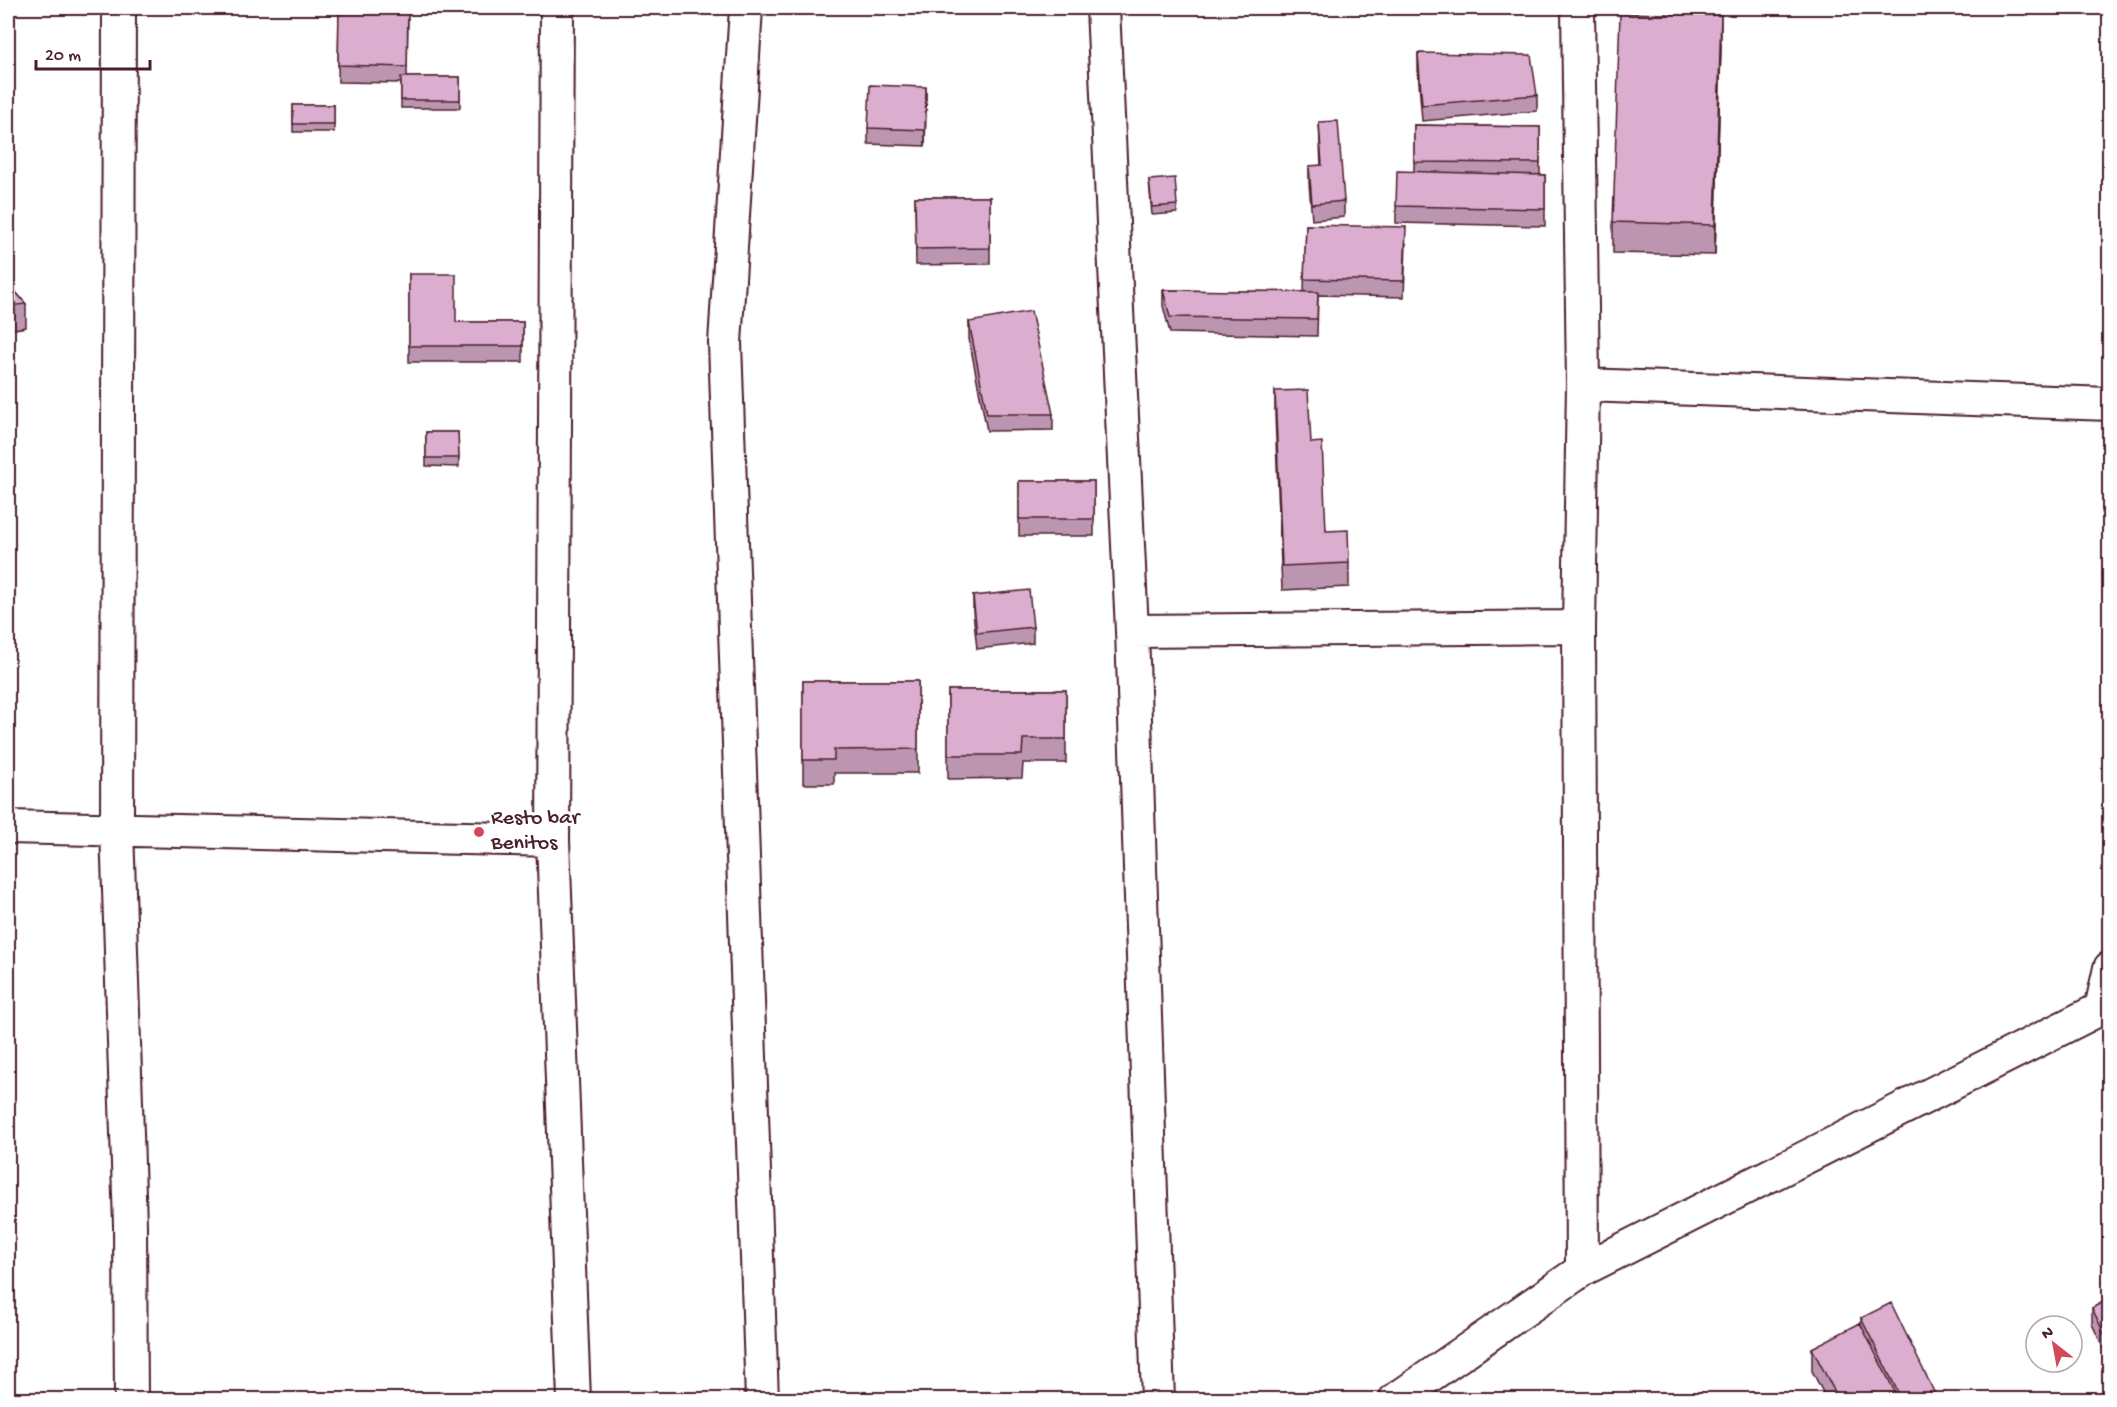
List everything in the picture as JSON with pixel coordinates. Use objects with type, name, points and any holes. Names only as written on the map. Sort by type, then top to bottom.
[{"type":"street","points":[[118,8],[117,829],[130,1225],[131,1400]]},
{"type":"street","points":[[557,8],[553,840],[574,1400]]},
{"type":"street","points":[[746,8],[726,343],[762,1400]]},
{"type":"street","points":[[1103,8],[1132,631],[1158,1400]]},
{"type":"street","points":[[1578,8],[1583,385],[1580,627],[1582,1270]]},
{"type":"street","points":[[1583,385],[2109,404]]},
{"type":"street","points":[[1132,631],[1580,627]]},
{"type":"street","points":[[8,827],[553,840]]},
{"type":"street","points":[[1395,1400],[1582,1270],[2105,1007],[2109,968]]},
{"type":"building","points":[[339,8],[408,9],[407,67],[338,65]]},
{"type":"building","points":[[1620,13],[1721,15],[1715,225],[1613,222]]},
{"type":"building","points":[[1418,53],[1531,55],[1537,95],[1422,105]]},
{"type":"building","points":[[401,77],[460,77],[460,100],[401,100]]},
{"type":"building","points":[[870,85],[926,87],[925,130],[868,128]]},
{"type":"building","points":[[293,105],[334,105],[334,124],[293,124]]},
{"type":"building","points":[[1338,121],[1344,201],[1312,204],[1309,166],[1322,165],[1319,122]]},
{"type":"building","points":[[1414,125],[1540,127],[1540,163],[1414,162]]},
{"type":"building","points":[[1397,171],[1545,175],[1545,209],[1396,206]]},
{"type":"building","points":[[1175,178],[1177,205],[1152,207],[1149,180]]},
{"type":"building","points":[[915,197],[990,197],[990,248],[916,249]]},
{"type":"building","points":[[1306,225],[1406,227],[1404,281],[1304,279]]},
{"type":"building","points":[[409,274],[456,274],[456,322],[523,322],[523,346],[409,346]]},
{"type":"building","points":[[8,283],[26,304],[8,306]]},
{"type":"building","points":[[1163,290],[1318,292],[1317,319],[1170,317]]},
{"type":"building","points":[[1031,311],[1053,414],[987,414],[969,322]]},
{"type":"building","points":[[1308,390],[1311,443],[1322,442],[1326,531],[1348,530],[1349,563],[1282,566],[1275,391]]},
{"type":"building","points":[[426,432],[458,432],[459,458],[426,458]]},
{"type":"building","points":[[1019,481],[1094,481],[1094,519],[1019,519]]},
{"type":"building","points":[[1029,590],[1033,627],[977,633],[973,596]]},
{"type":"building","points":[[803,681],[918,681],[918,749],[834,750],[834,760],[803,760]]},
{"type":"building","points":[[948,690],[1066,690],[1066,739],[1023,739],[1022,755],[948,755]]},
{"type":"building","points":[[2109,1299],[2109,1344],[2092,1308]]},
{"type":"building","points":[[1891,1303],[1938,1400],[1902,1400],[1861,1318]]},
{"type":"building","points":[[1860,1323],[1899,1400],[1839,1400],[1812,1348]]},
{"type":"place","name":"Resto bar Benitos","points":[[479,832]]}]
